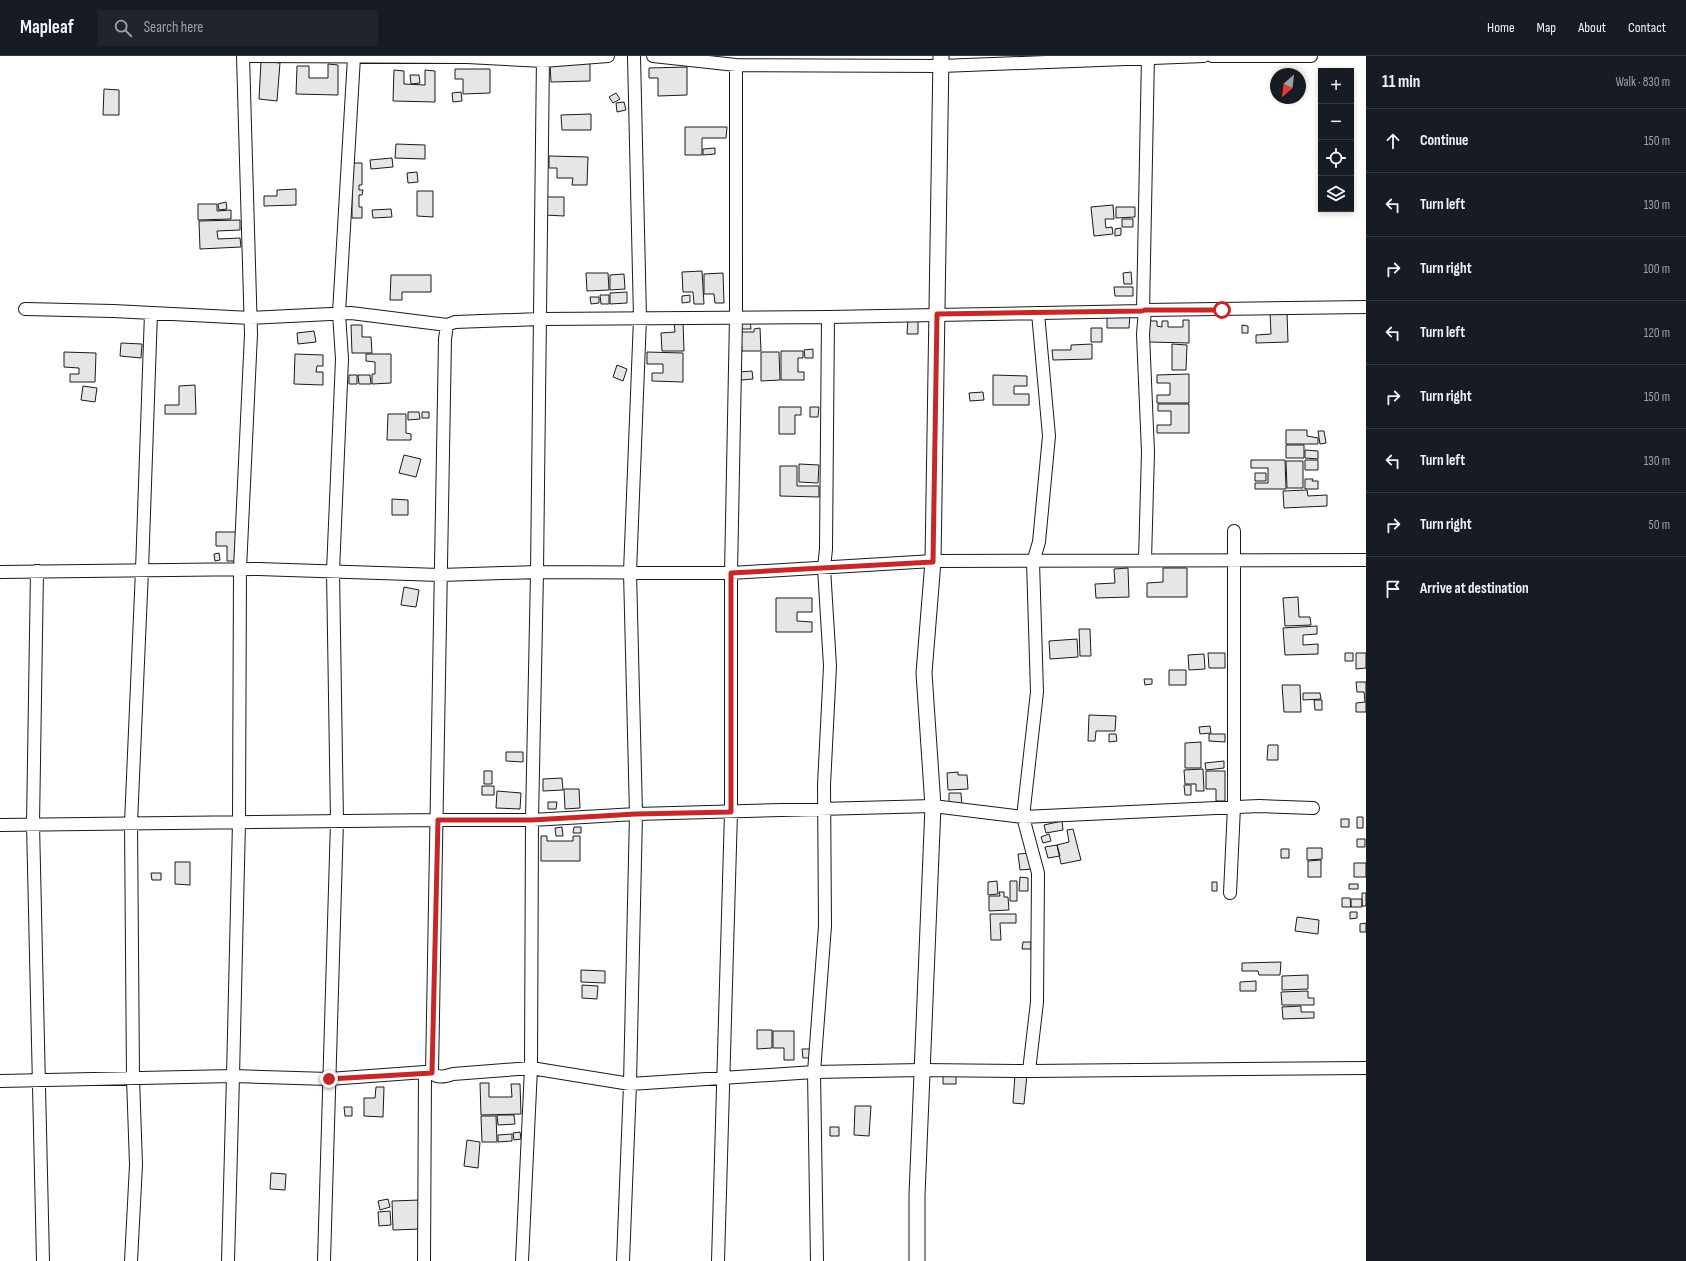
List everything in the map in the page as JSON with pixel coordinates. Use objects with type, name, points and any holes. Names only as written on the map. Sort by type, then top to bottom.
[{"type":"street","points":[[228,1261],[239,822],[240,569],[251,341],[244,56],[467,56],[543,59],[608,56]]},
{"type":"street","points":[[622,1261],[630,1084],[636,814],[630,572],[640,318],[634,56]]},
{"type":"street","points":[[653,56],[736,66],[1204,56]]},
{"type":"street","points":[[1212,56],[1311,56]]},
{"type":"street","points":[[324,1261],[337,821],[333,572],[342,359],[339,314],[354,57]]},
{"type":"street","points":[[1145,560],[1148,452],[1143,342],[1148,57]]},
{"type":"street","points":[[522,1261],[531,1068],[532,820],[537,572],[543,59]]},
{"type":"street","points":[[917,1261],[916,1196],[933,806],[924,673],[933,562],[941,61]]},
{"type":"street","points":[[718,1261],[731,812],[731,573],[736,317],[736,66]]},
{"type":"street","points":[[25,310],[151,313],[251,318],[351,313],[447,325],[455,322],[540,319],[828,317],[1366,307]]},
{"type":"street","points":[[131,1261],[136,1165],[133,1078],[131,823],[151,313]]},
{"type":"street","points":[[1029,1071],[1037,1002],[1038,873],[1023,817],[1036,692],[1033,562],[1039,542],[1049,436],[1038,313]]},
{"type":"street","points":[[817,1261],[814,1072],[824,926],[824,785],[830,666],[824,568],[826,549],[828,317]]},
{"type":"street","points":[[424,1261],[428,1073],[438,820],[440,575],[445,339],[447,325]]},
{"type":"street","points":[[1230,893],[1234,807],[1234,531]]},
{"type":"street","points":[[0,572],[240,569],[440,575],[537,572],[731,573],[933,562],[1366,560]]},
{"type":"street","points":[[37,571],[33,824],[43,1261]]},
{"type":"street","points":[[0,825],[532,820],[636,814],[933,806],[1023,817],[1259,806],[1313,808]]},
{"type":"street","points":[[0,1081],[233,1076],[329,1079],[428,1073],[442,1077],[453,1074],[531,1068],[630,1084],[814,1072],[921,1070],[1029,1071],[1366,1068]]},
{"type":"building","points":[[261,61],[280,63],[277,101],[259,99]]},
{"type":"building","points":[[590,63],[590,81],[551,82],[550,64]]},
{"type":"building","points":[[328,64],[338,65],[338,95],[296,94],[297,66],[309,66],[309,78],[328,78]]},
{"type":"building","points":[[687,67],[687,95],[658,96],[658,78],[649,78],[649,68]]},
{"type":"building","points":[[455,69],[490,69],[490,93],[463,94],[463,79],[455,79]]},
{"type":"building","points":[[394,70],[404,71],[404,84],[425,85],[425,70],[435,71],[435,102],[393,101]]},
{"type":"building","points":[[410,75],[419,75],[420,83],[411,84]]},
{"type":"building","points":[[104,89],[119,90],[119,115],[103,115]]},
{"type":"building","points":[[461,92],[462,101],[453,102],[452,93]]},
{"type":"building","points":[[616,93],[620,99],[613,103],[609,97]]},
{"type":"building","points":[[624,102],[626,110],[617,112],[616,103]]},
{"type":"building","points":[[591,114],[591,130],[562,130],[561,115]]},
{"type":"building","points":[[685,127],[727,127],[726,138],[702,138],[702,155],[685,155]]},
{"type":"building","points":[[396,144],[425,145],[425,159],[395,158]]},
{"type":"building","points":[[715,148],[715,154],[703,155],[703,149]]},
{"type":"building","points":[[549,156],[588,157],[587,185],[572,185],[573,178],[557,178],[557,168],[549,168]]},
{"type":"building","points":[[392,158],[393,167],[371,169],[370,160]]},
{"type":"building","points":[[352,163],[362,163],[362,185],[359,185],[359,190],[363,190],[362,195],[359,195],[359,207],[362,207],[362,218],[352,218]]},
{"type":"building","points":[[417,172],[418,182],[408,183],[407,173]]},
{"type":"building","points":[[296,189],[296,205],[264,206],[264,196],[277,196],[277,190]]},
{"type":"building","points":[[417,191],[433,191],[433,217],[417,216]]},
{"type":"building","points":[[545,197],[564,197],[564,216],[545,215]]},
{"type":"building","points":[[226,202],[227,209],[219,210],[218,204]]},
{"type":"building","points":[[198,204],[217,204],[217,211],[231,210],[231,219],[198,220]]},
{"type":"building","points":[[1113,205],[1114,219],[1105,219],[1106,228],[1112,227],[1113,234],[1094,236],[1091,207]]},
{"type":"building","points":[[1116,207],[1135,207],[1135,217],[1116,218]]},
{"type":"building","points":[[391,209],[392,217],[373,218],[372,210]]},
{"type":"building","points":[[1122,219],[1133,219],[1133,227],[1122,227]]},
{"type":"building","points":[[240,220],[240,230],[217,231],[218,239],[240,238],[241,247],[200,249],[199,221]]},
{"type":"building","points":[[1121,228],[1121,235],[1115,236],[1115,229]]},
{"type":"building","points":[[702,271],[704,304],[694,304],[693,292],[683,292],[682,272]]},
{"type":"building","points":[[1131,272],[1132,284],[1124,284],[1123,273]]},
{"type":"building","points":[[586,273],[608,273],[609,290],[587,291]]},
{"type":"building","points":[[723,273],[724,303],[715,303],[714,294],[704,294],[704,274]]},
{"type":"building","points":[[624,274],[625,289],[610,290],[610,275]]},
{"type":"building","points":[[391,275],[431,275],[431,292],[402,292],[402,300],[390,300]]},
{"type":"building","points":[[1114,287],[1133,287],[1133,296],[1115,296]]},
{"type":"building","points":[[627,292],[627,303],[610,304],[610,293]]},
{"type":"building","points":[[600,295],[609,295],[609,304],[601,304]]},
{"type":"building","points":[[690,295],[690,302],[682,303],[682,296]]},
{"type":"building","points":[[590,297],[599,297],[599,303],[591,304]]},
{"type":"building","points":[[1270,312],[1287,312],[1288,342],[1256,343],[1256,335],[1271,334]]},
{"type":"building","points":[[1107,313],[1130,314],[1129,328],[1107,328]]},
{"type":"building","points":[[908,318],[918,319],[918,334],[907,334]]},
{"type":"building","points":[[750,319],[751,329],[741,329],[740,320]]},
{"type":"building","points":[[1183,320],[1189,320],[1189,343],[1149,342],[1149,321],[1157,321],[1157,326],[1162,327],[1162,321],[1168,321],[1168,327],[1183,327]]},
{"type":"building","points":[[674,321],[683,321],[684,351],[662,351],[661,333],[675,332]]},
{"type":"building","points":[[351,325],[362,325],[362,337],[371,337],[372,353],[352,353]]},
{"type":"building","points":[[1242,325],[1248,326],[1248,333],[1242,333]]},
{"type":"building","points":[[760,328],[761,351],[742,351],[741,332],[754,332],[754,329]]},
{"type":"building","points":[[1091,328],[1102,328],[1102,342],[1091,342]]},
{"type":"building","points":[[314,331],[316,342],[298,344],[297,333]]},
{"type":"building","points":[[121,343],[142,344],[141,358],[120,356]]},
{"type":"building","points":[[1092,344],[1092,359],[1053,360],[1052,350],[1071,350],[1071,345]]},
{"type":"building","points":[[1172,344],[1187,345],[1186,370],[1172,370]]},
{"type":"building","points":[[813,349],[813,358],[805,358],[804,350]]},
{"type":"building","points":[[781,351],[803,351],[803,358],[798,358],[798,372],[804,372],[804,380],[781,380]]},
{"type":"building","points":[[64,352],[96,353],[95,382],[70,382],[70,374],[79,374],[79,368],[64,367]]},
{"type":"building","points":[[647,352],[683,353],[683,382],[652,381],[652,373],[663,373],[663,364],[647,364]]},
{"type":"building","points":[[761,352],[779,352],[780,380],[761,381]]},
{"type":"building","points":[[295,354],[323,355],[323,366],[317,366],[316,372],[323,372],[323,385],[294,384]]},
{"type":"building","points":[[366,354],[391,354],[391,383],[372,384],[372,374],[375,374],[375,362],[366,361]]},
{"type":"building","points":[[617,365],[627,369],[623,381],[613,377]]},
{"type":"building","points":[[752,371],[753,379],[741,380],[740,372]]},
{"type":"building","points":[[1189,374],[1189,403],[1157,403],[1157,395],[1170,395],[1170,383],[1157,383],[1157,375]]},
{"type":"building","points":[[349,375],[357,375],[357,384],[349,384]]},
{"type":"building","points":[[358,375],[370,375],[371,384],[359,384]]},
{"type":"building","points":[[993,375],[1027,376],[1027,386],[1014,386],[1014,394],[1029,394],[1029,405],[993,405]]},
{"type":"building","points":[[195,385],[196,414],[165,414],[165,405],[179,405],[179,386]]},
{"type":"building","points":[[83,386],[97,388],[95,402],[81,400]]},
{"type":"building","points":[[983,392],[984,400],[970,401],[969,393]]},
{"type":"building","points":[[1158,404],[1189,404],[1189,433],[1157,433],[1157,425],[1171,425],[1171,411],[1158,411]]},
{"type":"building","points":[[779,407],[801,407],[801,415],[795,415],[795,434],[779,434]]},
{"type":"building","points":[[810,407],[819,407],[818,417],[810,417]]},
{"type":"building","points":[[408,412],[419,412],[420,419],[408,420]]},
{"type":"building","points":[[422,412],[429,412],[429,418],[422,418]]},
{"type":"building","points":[[388,414],[406,414],[406,433],[411,434],[411,440],[387,440]]},
{"type":"building","points":[[1286,430],[1307,430],[1307,436],[1318,438],[1318,444],[1286,444]]},
{"type":"building","points":[[1318,431],[1324,431],[1326,443],[1320,444]]},
{"type":"building","points":[[1286,445],[1304,445],[1304,458],[1286,458]]},
{"type":"building","points":[[1305,450],[1318,451],[1318,459],[1305,458]]},
{"type":"building","points":[[404,455],[421,459],[416,477],[399,473]]},
{"type":"building","points":[[1251,460],[1285,460],[1286,489],[1255,489],[1255,483],[1268,483],[1268,468],[1251,468]]},
{"type":"building","points":[[1305,460],[1318,460],[1318,470],[1305,470]]},
{"type":"building","points":[[1286,461],[1303,461],[1303,488],[1287,488]]},
{"type":"building","points":[[799,464],[819,465],[818,483],[799,482]]},
{"type":"building","points":[[780,466],[797,466],[797,486],[819,486],[819,497],[780,496]]},
{"type":"building","points":[[1255,473],[1266,473],[1266,481],[1255,481]]},
{"type":"building","points":[[1305,479],[1313,479],[1312,481],[1318,481],[1318,489],[1305,489]]},
{"type":"building","points":[[1307,490],[1308,496],[1327,495],[1327,506],[1284,508],[1283,491]]},
{"type":"building","points":[[392,499],[408,500],[408,515],[392,515]]},
{"type":"building","points":[[216,532],[237,532],[237,561],[227,561],[227,546],[216,546]]},
{"type":"building","points":[[219,553],[220,560],[215,561],[214,554]]},
{"type":"building","points":[[1128,568],[1129,597],[1096,598],[1095,584],[1115,583],[1114,569]]},
{"type":"building","points":[[1163,568],[1187,568],[1187,597],[1147,597],[1147,583],[1163,582]]},
{"type":"building","points":[[404,587],[419,590],[416,607],[401,605]]},
{"type":"building","points":[[1298,597],[1299,617],[1310,617],[1311,625],[1285,626],[1283,598]]},
{"type":"building","points":[[776,598],[812,598],[812,612],[797,612],[797,621],[812,622],[812,632],[776,632]]},
{"type":"building","points":[[1317,626],[1317,634],[1303,635],[1303,645],[1318,644],[1318,654],[1285,655],[1283,628]]},
{"type":"building","points":[[1079,629],[1090,629],[1091,656],[1080,656]]},
{"type":"building","points":[[1077,639],[1078,657],[1050,659],[1049,641]]},
{"type":"building","points":[[1208,653],[1225,653],[1225,668],[1209,668]]},
{"type":"building","points":[[1345,653],[1353,653],[1353,661],[1345,661]]},
{"type":"building","points":[[1356,653],[1366,653],[1366,668],[1356,669]]},
{"type":"building","points":[[1204,654],[1205,669],[1189,670],[1188,655]]},
{"type":"building","points":[[1169,670],[1186,670],[1186,685],[1169,685]]},
{"type":"building","points":[[1144,679],[1152,679],[1152,684],[1145,685]]},
{"type":"building","points":[[1356,682],[1366,682],[1366,712],[1356,712],[1356,703],[1365,702],[1364,692],[1357,692]]},
{"type":"building","points":[[1282,685],[1300,685],[1301,712],[1284,712]]},
{"type":"building","points":[[1303,693],[1320,693],[1321,699],[1303,700]]},
{"type":"building","points":[[1314,700],[1322,700],[1322,710],[1315,710]]},
{"type":"building","points":[[1089,715],[1116,716],[1115,731],[1096,731],[1095,741],[1088,741]]},
{"type":"building","points":[[1210,726],[1211,733],[1200,734],[1199,727]]},
{"type":"building","points":[[1109,734],[1116,734],[1117,741],[1109,742]]},
{"type":"building","points":[[1209,734],[1225,734],[1225,742],[1209,741]]},
{"type":"building","points":[[1201,742],[1201,768],[1185,768],[1185,743]]},
{"type":"building","points":[[1268,745],[1278,745],[1278,760],[1267,760]]},
{"type":"building","points":[[506,752],[523,752],[523,762],[506,761]]},
{"type":"building","points":[[1224,761],[1224,768],[1206,770],[1205,763]]},
{"type":"building","points":[[1203,769],[1204,791],[1196,791],[1196,784],[1185,784],[1184,770]]},
{"type":"building","points":[[484,771],[492,771],[492,784],[484,784]]},
{"type":"building","points":[[1206,771],[1225,771],[1225,801],[1216,801],[1216,789],[1206,789]]},
{"type":"building","points":[[958,772],[958,775],[967,775],[968,789],[948,790],[947,773]]},
{"type":"building","points":[[562,778],[563,790],[543,791],[543,779]]},
{"type":"building","points":[[1184,785],[1191,785],[1191,795],[1185,795]]},
{"type":"building","points":[[482,786],[494,786],[494,795],[482,795]]},
{"type":"building","points":[[564,789],[579,789],[580,808],[565,809]]},
{"type":"building","points":[[497,791],[521,793],[520,809],[496,808]]},
{"type":"building","points":[[949,793],[961,793],[962,806],[949,806]]},
{"type":"building","points":[[548,802],[557,802],[556,809],[548,809]]},
{"type":"building","points":[[1357,817],[1363,817],[1363,828],[1357,828]]},
{"type":"building","points":[[1341,819],[1349,819],[1349,827],[1341,827]]},
{"type":"building","points":[[1062,821],[1063,830],[1046,833],[1044,825]]},
{"type":"building","points":[[562,827],[563,836],[556,836],[555,828]]},
{"type":"building","points":[[574,827],[581,827],[581,833],[573,833]]},
{"type":"building","points":[[1073,829],[1081,860],[1061,864],[1057,845],[1069,842],[1067,830]]},
{"type":"building","points":[[1049,834],[1051,841],[1043,843],[1041,837]]},
{"type":"building","points":[[541,836],[547,836],[547,841],[573,841],[573,836],[580,836],[580,861],[541,861]]},
{"type":"building","points":[[1357,839],[1365,839],[1365,847],[1357,847]]},
{"type":"building","points":[[1057,845],[1060,856],[1048,858],[1045,847]]},
{"type":"building","points":[[1307,848],[1322,848],[1322,859],[1307,860]]},
{"type":"building","points":[[1281,849],[1289,849],[1289,858],[1281,858]]},
{"type":"building","points":[[1031,853],[1032,869],[1020,870],[1018,854]]},
{"type":"building","points":[[1321,860],[1321,877],[1308,877],[1308,861]]},
{"type":"building","points":[[175,862],[190,862],[190,885],[175,884]]},
{"type":"building","points":[[1354,863],[1366,863],[1366,877],[1354,877]]},
{"type":"building","points":[[151,873],[161,873],[161,880],[152,880]]},
{"type":"building","points":[[1020,877],[1028,878],[1028,891],[1019,891]]},
{"type":"building","points":[[997,881],[998,894],[988,895],[988,882]]},
{"type":"building","points":[[1010,881],[1017,881],[1017,901],[1010,901]]},
{"type":"building","points":[[1212,882],[1217,882],[1217,891],[1212,891]]},
{"type":"building","points":[[1349,884],[1358,884],[1358,889],[1349,889]]},
{"type":"building","points":[[999,892],[1004,892],[1004,897],[1008,897],[1009,910],[989,911],[989,896],[1000,896]]},
{"type":"building","points":[[1362,893],[1366,893],[1366,906],[1362,906]]},
{"type":"building","points":[[1342,898],[1350,898],[1351,907],[1342,907]]},
{"type":"building","points":[[1351,899],[1362,899],[1362,907],[1351,907]]},
{"type":"building","points":[[1350,912],[1357,912],[1357,918],[1350,919]]},
{"type":"building","points":[[990,914],[1016,914],[1016,923],[1000,923],[1001,940],[991,940]]},
{"type":"building","points":[[1297,917],[1319,920],[1318,934],[1295,931]]},
{"type":"building","points":[[1366,923],[1366,932],[1360,932],[1360,924]]},
{"type":"building","points":[[1023,942],[1031,942],[1031,949],[1022,949]]},
{"type":"building","points":[[1281,962],[1280,975],[1259,975],[1258,971],[1242,971],[1242,963]]},
{"type":"building","points":[[581,970],[605,971],[605,983],[581,982]]},
{"type":"building","points":[[1308,975],[1308,989],[1282,990],[1282,976]]},
{"type":"building","points":[[1256,981],[1256,991],[1240,991],[1240,982]]},
{"type":"building","points":[[582,985],[598,986],[597,999],[582,998]]},
{"type":"building","points":[[1308,991],[1308,998],[1314,998],[1314,1005],[1282,1005],[1281,992]]},
{"type":"building","points":[[1301,1006],[1301,1012],[1314,1012],[1314,1018],[1283,1019],[1282,1007]]},
{"type":"building","points":[[757,1030],[772,1030],[772,1048],[757,1049]]},
{"type":"building","points":[[773,1031],[794,1031],[794,1060],[784,1060],[784,1048],[773,1048]]},
{"type":"building","points":[[802,1049],[812,1049],[812,1058],[803,1058]]},
{"type":"building","points":[[943,1074],[956,1075],[956,1084],[943,1084]]},
{"type":"building","points":[[1015,1074],[1027,1075],[1024,1104],[1013,1103]]},
{"type":"building","points":[[480,1083],[489,1083],[489,1097],[512,1097],[511,1084],[520,1084],[521,1114],[481,1115]]},
{"type":"building","points":[[376,1087],[384,1087],[383,1117],[364,1116],[364,1098],[375,1098]]},
{"type":"building","points":[[855,1106],[871,1106],[869,1136],[854,1135]]},
{"type":"building","points":[[344,1107],[352,1107],[352,1116],[345,1116]]},
{"type":"building","points":[[497,1115],[514,1115],[515,1124],[498,1125]]},
{"type":"building","points":[[481,1116],[496,1116],[497,1142],[482,1142]]},
{"type":"building","points":[[830,1127],[839,1127],[839,1136],[830,1136]]},
{"type":"building","points":[[520,1132],[521,1139],[514,1140],[513,1133]]},
{"type":"building","points":[[512,1134],[512,1141],[498,1142],[498,1135]]},
{"type":"building","points":[[467,1140],[480,1142],[478,1168],[464,1166]]},
{"type":"building","points":[[271,1173],[286,1174],[285,1190],[270,1189]]},
{"type":"building","points":[[388,1199],[390,1207],[380,1210],[378,1201]]},
{"type":"building","points":[[420,1200],[421,1229],[393,1230],[392,1201]]},
{"type":"building","points":[[390,1211],[391,1225],[379,1226],[378,1212]]},
{"type":"route","points":[[329,1079],[425,1072],[432,1073],[438,820],[532,820],[636,814],[731,812],[731,573],[933,562],[937,314],[1222,310]]}]
